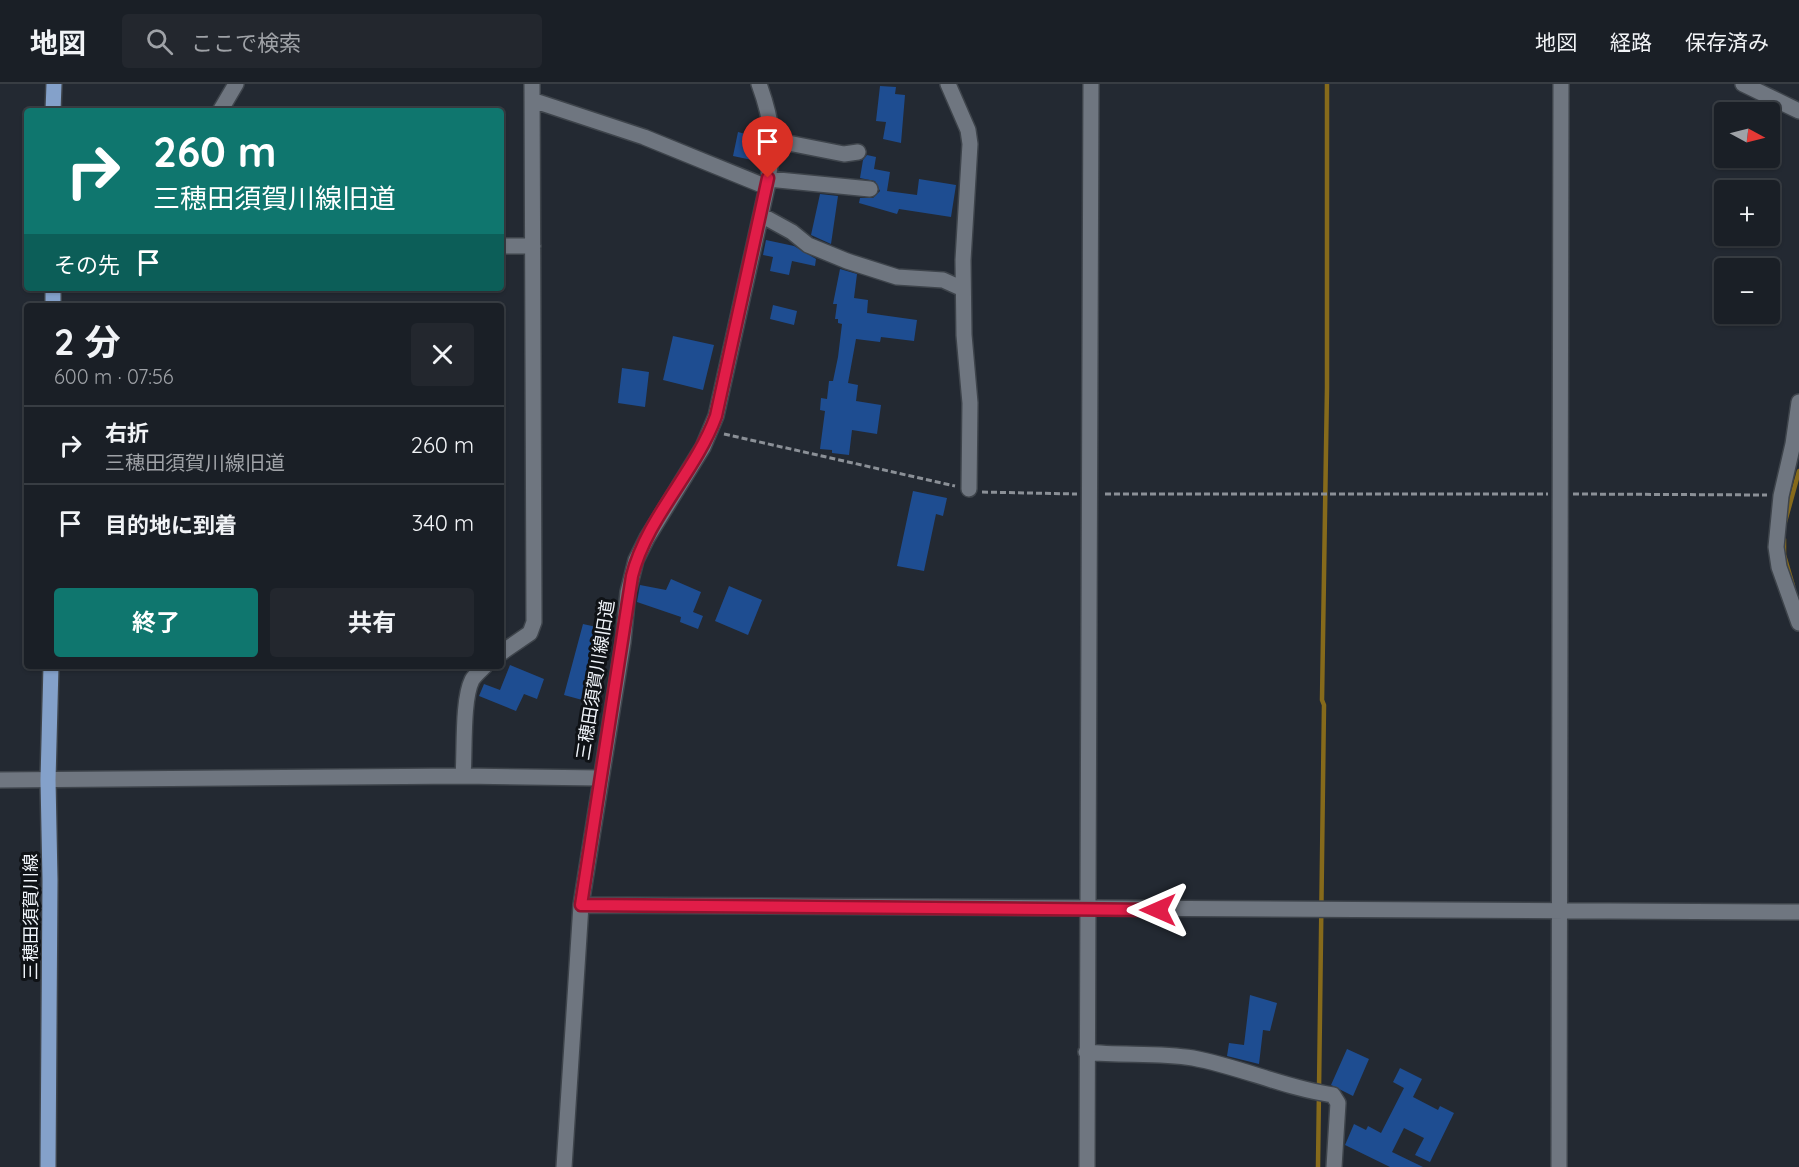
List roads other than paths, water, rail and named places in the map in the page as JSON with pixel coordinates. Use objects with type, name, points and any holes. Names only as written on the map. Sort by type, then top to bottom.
[{"type":"main road","points":[[53,108],[54,84]]},
{"type":"main road","name":"三穂田須賀川線","points":[[48,1167],[50,880],[48,780],[51,669]]},
{"type":"street","points":[[222,108],[236,84]]},
{"type":"street","name":"三穂田須賀川線旧道","points":[[564,1167],[581,905],[623,642],[628,592],[636,560],[646,538],[703,447],[711,429],[768,183],[772,140],[767,107],[759,84]]},
{"type":"street","points":[[948,84],[968,130],[970,144],[963,290],[970,403],[969,489]]},
{"type":"street","points":[[1087,1167],[1091,84]]},
{"type":"street","points":[[1559,1167],[1561,84]]},
{"type":"street","points":[[1743,84],[1799,111]]},
{"type":"street","points":[[504,651],[530,633],[534,622],[532,92],[768,183],[870,189]]},
{"type":"street","points":[[772,140],[844,154],[858,152]]},
{"type":"street","points":[[761,215],[792,232],[812,247],[847,261],[897,277],[943,280],[963,290]]},
{"type":"street","points":[[504,246],[533,246]]},
{"type":"street","points":[[1799,402],[1793,444],[1781,496],[1776,556],[1799,623]]},
{"type":"street","points":[[463,776],[470,686],[482,669]]},
{"type":"street","points":[[0,780],[463,776],[600,778]]},
{"type":"street","points":[[581,905],[1799,912]]},
{"type":"street","points":[[1086,1052],[1144,1053],[1194,1059],[1273,1082],[1333,1095],[1338,1103],[1334,1167]]},
{"type":"waterway","points":[[1318,1167],[1327,388],[1327,84]]},
{"type":"waterway","points":[[1785,522],[1799,471]]},
{"type":"waterway","points":[[1784,539],[1784,555],[1793,586]]}]
